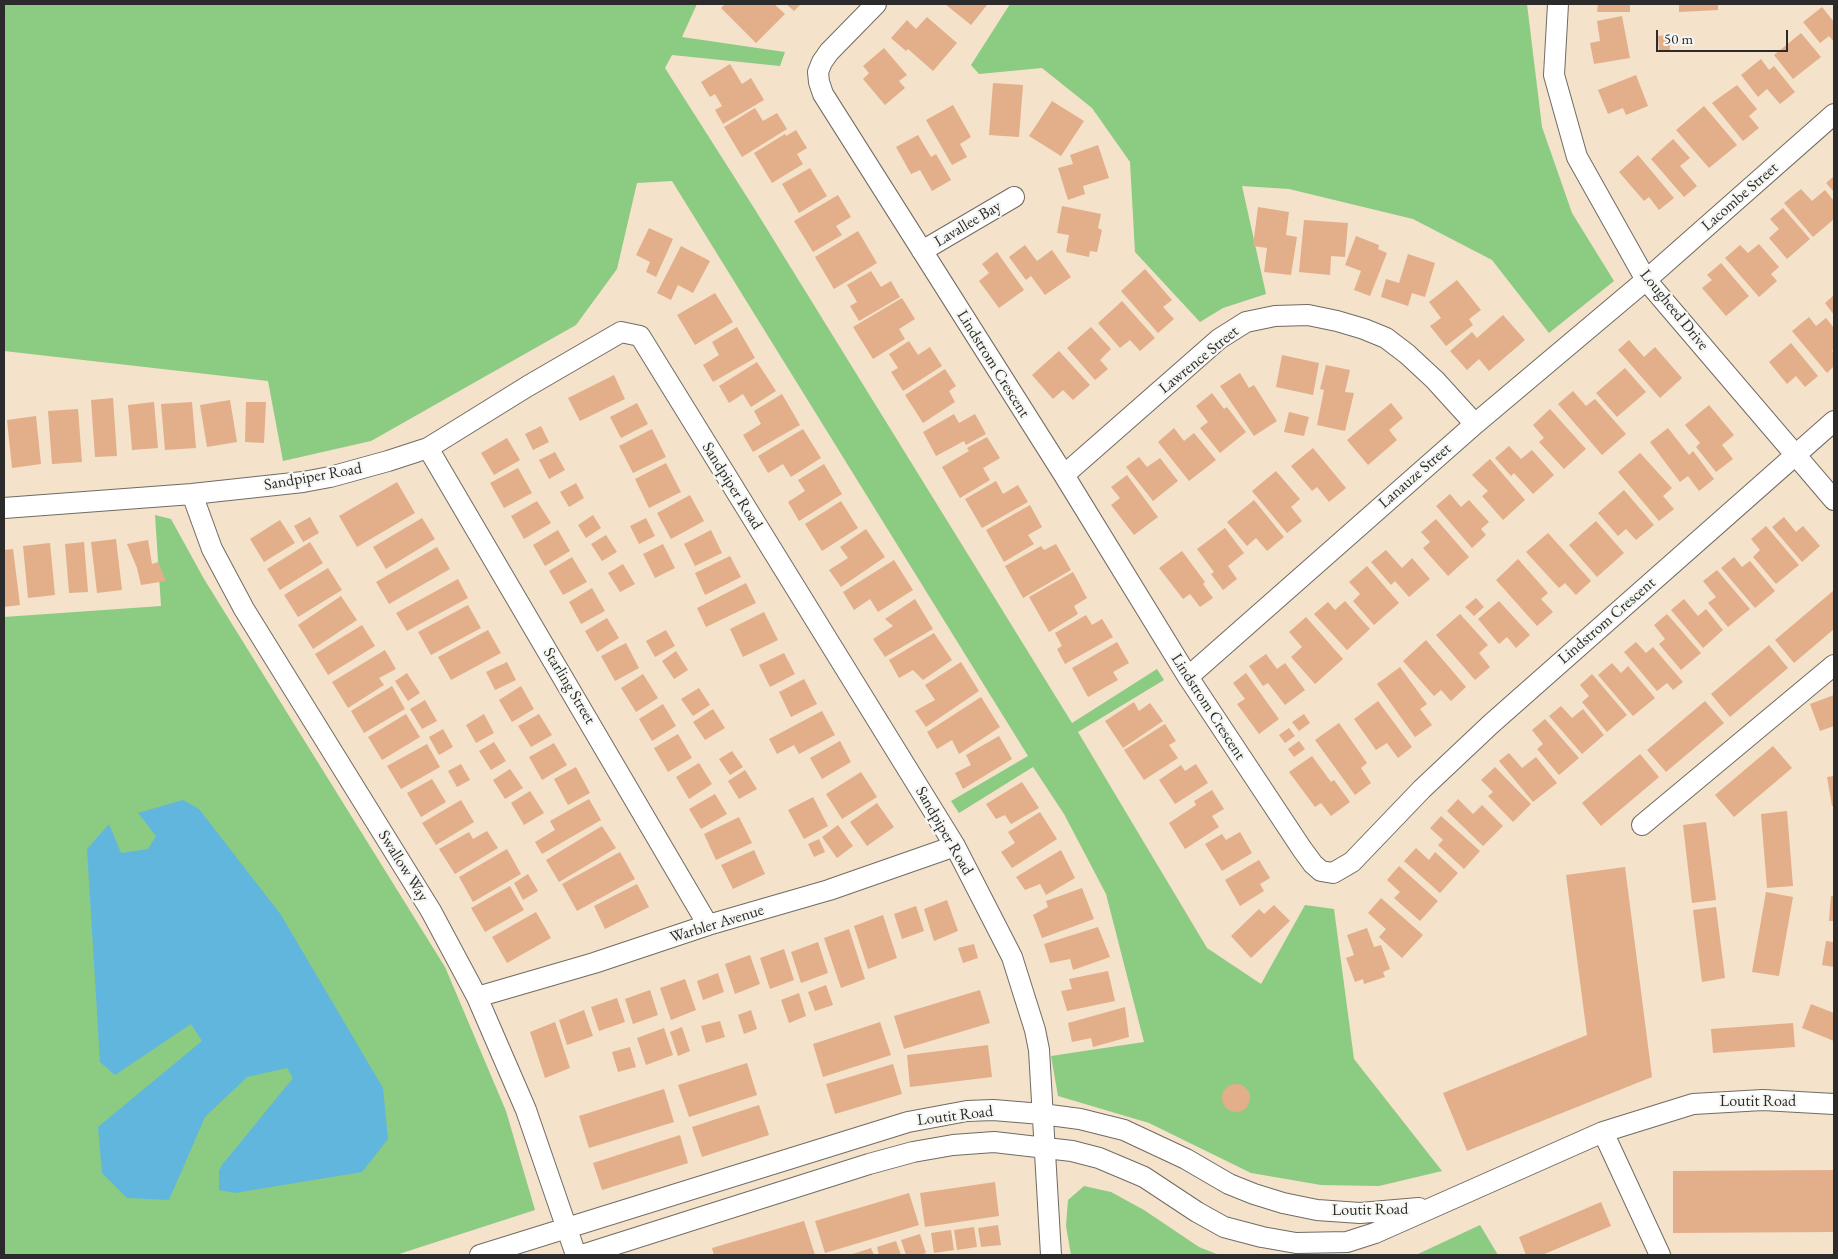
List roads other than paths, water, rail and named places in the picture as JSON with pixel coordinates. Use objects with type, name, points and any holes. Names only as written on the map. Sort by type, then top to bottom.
[{"type":"street","name":"Lindstrom Crescent","points":[[876,4],[829,52],[818,72],[823,94],[1064,475],[1188,677],[1313,864],[1321,872],[1333,873],[1352,862],[1422,789],[1491,724],[1834,421]]},
{"type":"street","name":"Lougheed Drive","points":[[1558,4],[1554,75],[1577,157],[1646,280],[1834,500]]},
{"type":"street","name":"Lacombe Street","points":[[1646,280],[1834,114]]},
{"type":"street","name":"Lavallee Bay","points":[[922,251],[1014,197]]},
{"type":"street","name":"Lanauze Street","points":[[1188,677],[1475,424],[1646,280]]},
{"type":"street","name":"Lawrence Street","points":[[1064,475],[1219,340],[1246,322],[1275,316],[1308,315],[1337,321],[1386,338],[1408,354],[1435,380],[1475,424]]},
{"type":"street","name":"Sandpiper Road","points":[[4,508],[192,494],[330,477],[428,448],[528,386],[621,332],[640,336],[955,846],[1012,957],[1035,1030],[1039,1050],[1051,1255]]},
{"type":"street","name":"Starling Street","points":[[428,448],[708,925]]},
{"type":"street","name":"Swallow Way","points":[[192,494],[212,549],[244,609],[431,912],[478,997],[526,1110],[576,1255]]},
{"type":"street","points":[[1642,825],[1834,665]]},
{"type":"street","name":"Warbler Avenue","points":[[478,997],[594,964],[708,925],[829,890],[955,846]]},
{"type":"street","name":"Loutit Road","points":[[582,1255],[869,1164],[913,1152],[953,1145],[994,1142],[1081,1153],[1118,1165],[1144,1177],[1197,1212],[1224,1227],[1262,1238],[1296,1243],[1347,1242],[1376,1233],[1603,1132],[1693,1104],[1763,1100],[1834,1104]]},
{"type":"street","name":"Loutit Road","points":[[480,1255],[908,1122],[967,1111],[993,1110],[1042,1114],[1080,1119],[1124,1130],[1186,1159],[1229,1184],[1283,1203],[1317,1210],[1360,1213],[1432,1207]]},
{"type":"street","points":[[1603,1132],[1660,1255]]},
{"type":"water","points":[[183,800],[199,809],[281,915],[383,1088],[388,1139],[362,1172],[235,1193],[219,1190],[219,1171],[222,1165],[293,1078],[287,1068],[247,1077],[205,1117],[169,1200],[127,1198],[102,1173],[98,1127],[202,1041],[191,1024],[115,1075],[100,1062],[87,849],[109,824],[121,853],[148,849],[156,836],[138,813]]}]
